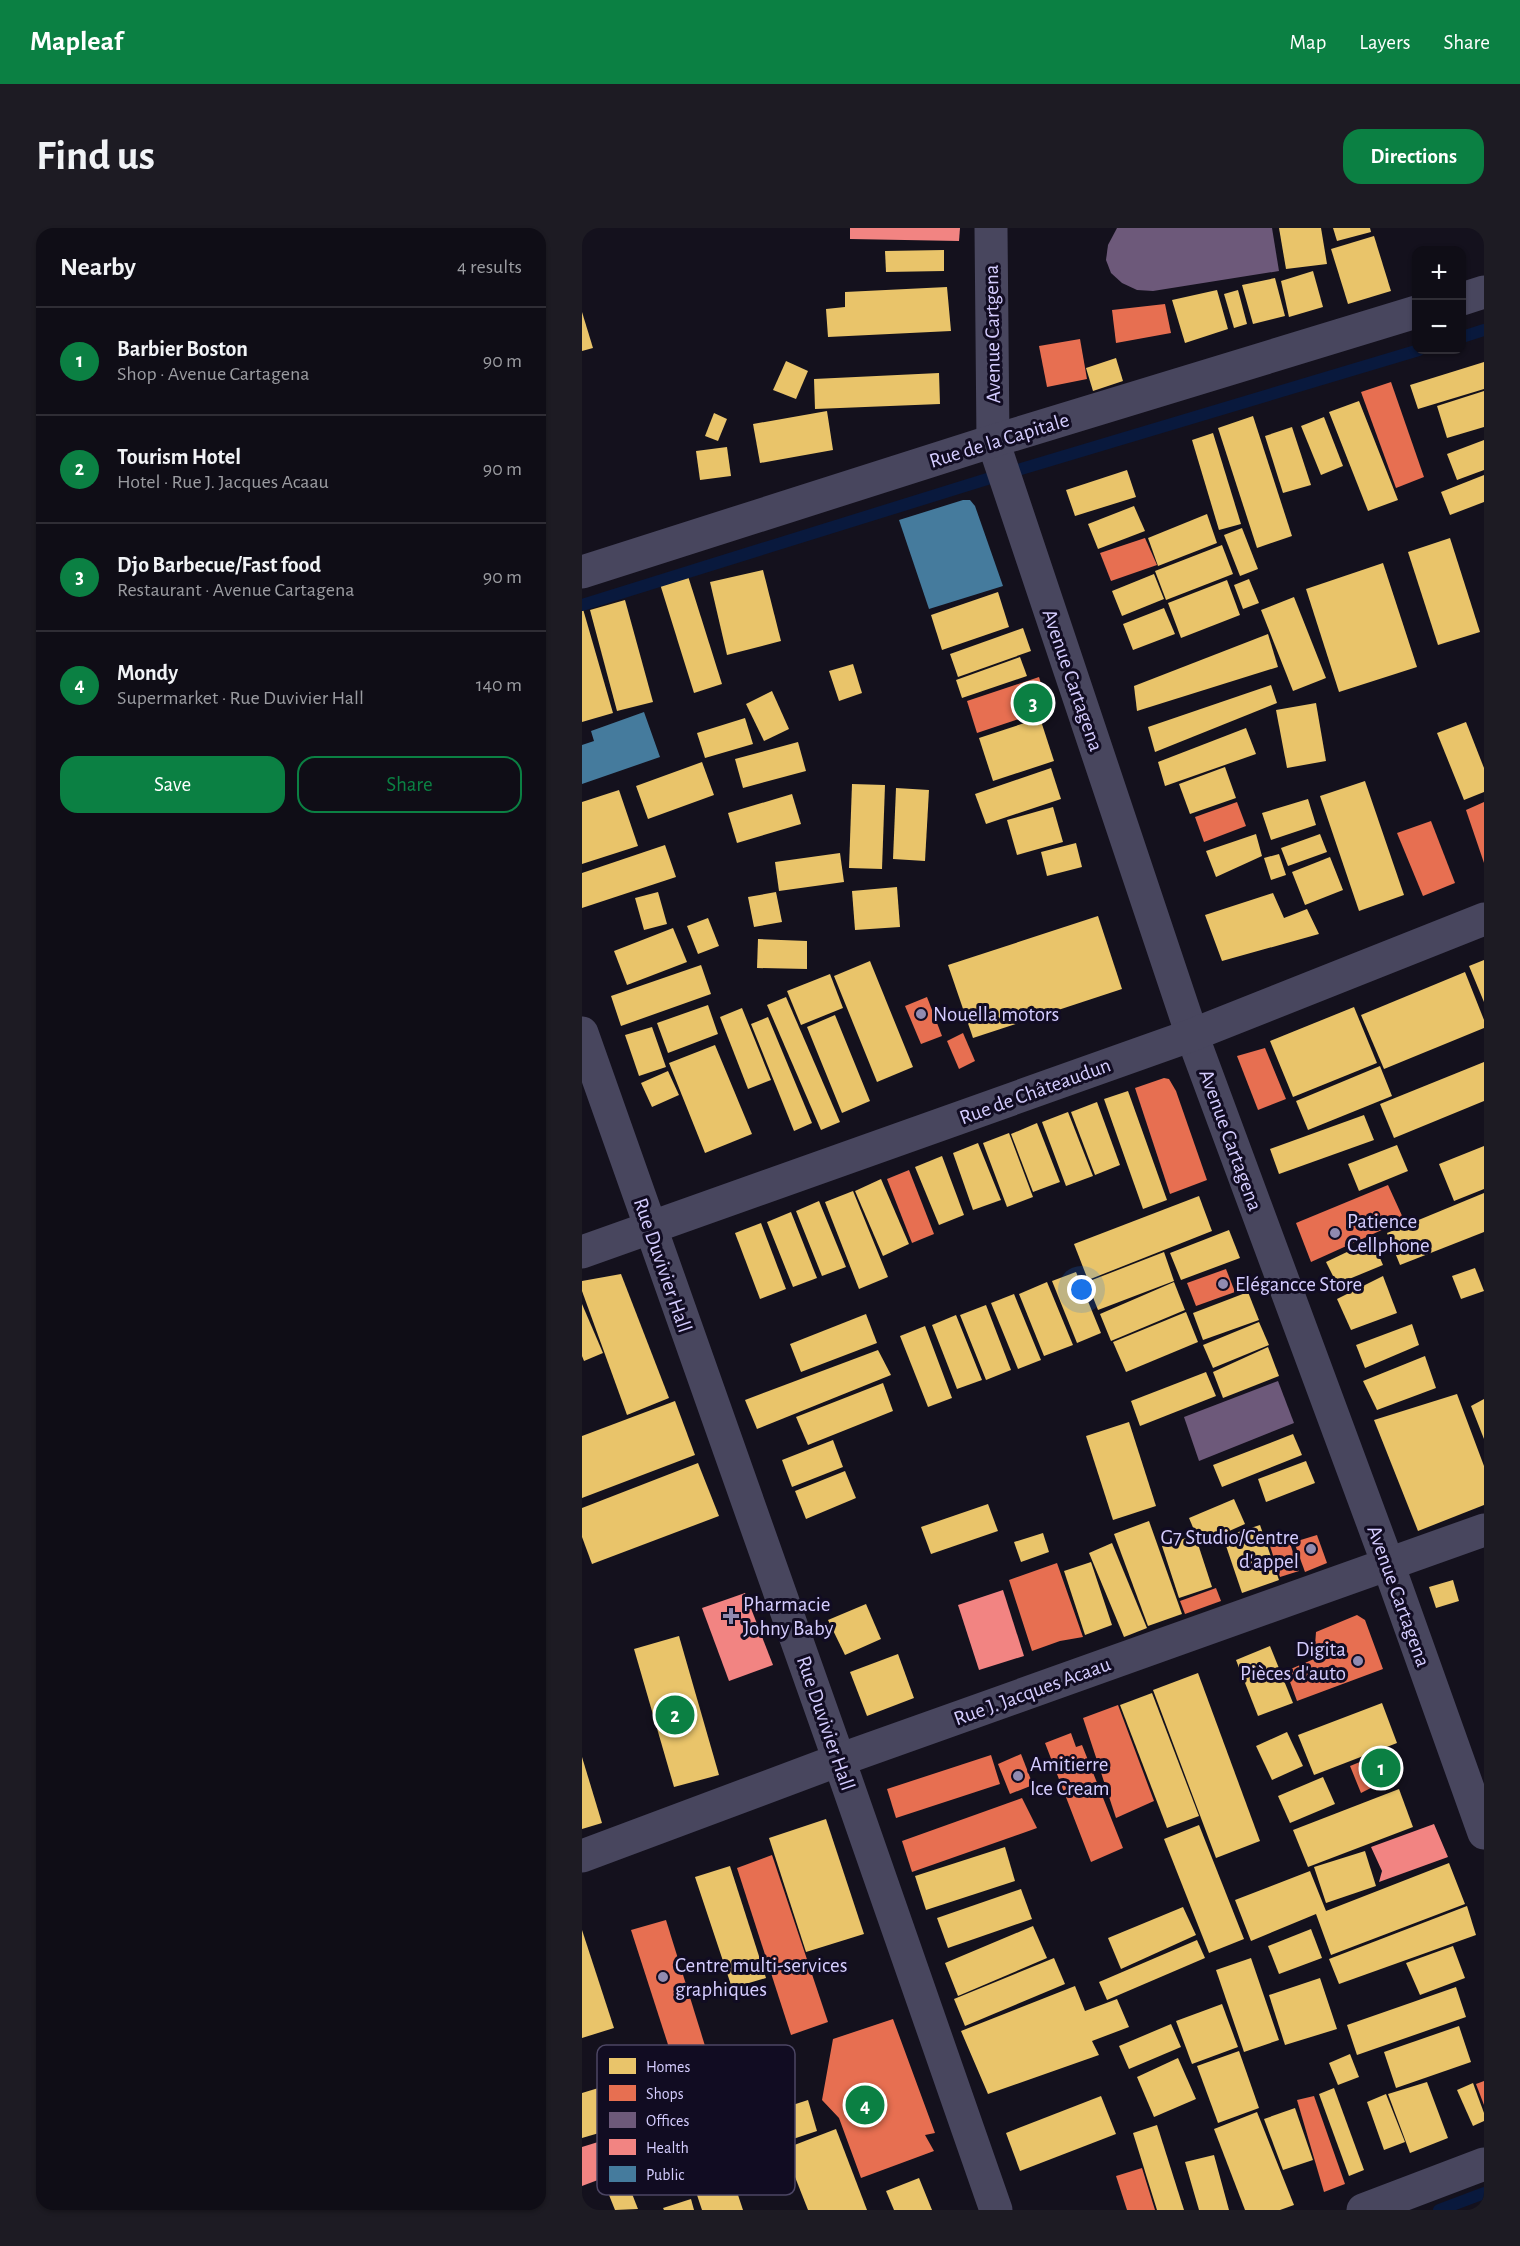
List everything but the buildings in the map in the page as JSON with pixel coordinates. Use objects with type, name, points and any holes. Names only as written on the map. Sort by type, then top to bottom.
[{"type":"street","name":"Avenue Cartgena","points":[[991,228],[993,441]]},
{"type":"street","points":[[1466,297],[1484,292]]},
{"type":"street","name":"Rue de la Capitale","points":[[582,572],[993,441],[1412,313]]},
{"type":"street","name":"Avenue Cartagena","points":[[993,441],[1192,1035],[1388,1564],[1484,1833]]},
{"type":"street","name":"Rue de Châteaudun","points":[[582,1252],[1192,1035],[1484,919]]},
{"type":"street","name":"Rue Duvivier Hall","points":[[582,1033],[996,2210]]},
{"type":"street","name":"Rue J. Jacques Acaau","points":[[582,1856],[839,1760],[1484,1530]]},
{"type":"street","points":[[1363,2210],[1484,2164]]},
{"type":"waterway","points":[[1466,336],[1484,330]]},
{"type":"waterway","points":[[582,605],[984,480],[1412,352]]},
{"type":"waterway","points":[[1439,2210],[1484,2193]]},
{"type":"place","name":"Djo Barbecue/Fast food","points":[[1033,703]]},
{"type":"place","name":"Nouella motors","points":[[921,1014]]},
{"type":"place","name":"Patience Cellphone","points":[[1335,1233]]},
{"type":"place","name":"Elégancce Store","points":[[1223,1284]]},
{"type":"place","name":"G7 Studio/Centre d'appel","points":[[1311,1549]]},
{"type":"place","name":"Pharmacie Johny Baby","points":[[731,1616]]},
{"type":"place","name":"Digita Pièces d'auto","points":[[1358,1661]]},
{"type":"place","name":"Tourism Hotel","points":[[675,1715]]},
{"type":"place","name":"Barbier Boston","points":[[1381,1768]]},
{"type":"place","name":"Amitierre Ice Cream","points":[[1018,1776]]},
{"type":"place","name":"Centre multi-services graphiques","points":[[663,1977]]},
{"type":"place","name":"Mondy","points":[[865,2105]]}]
